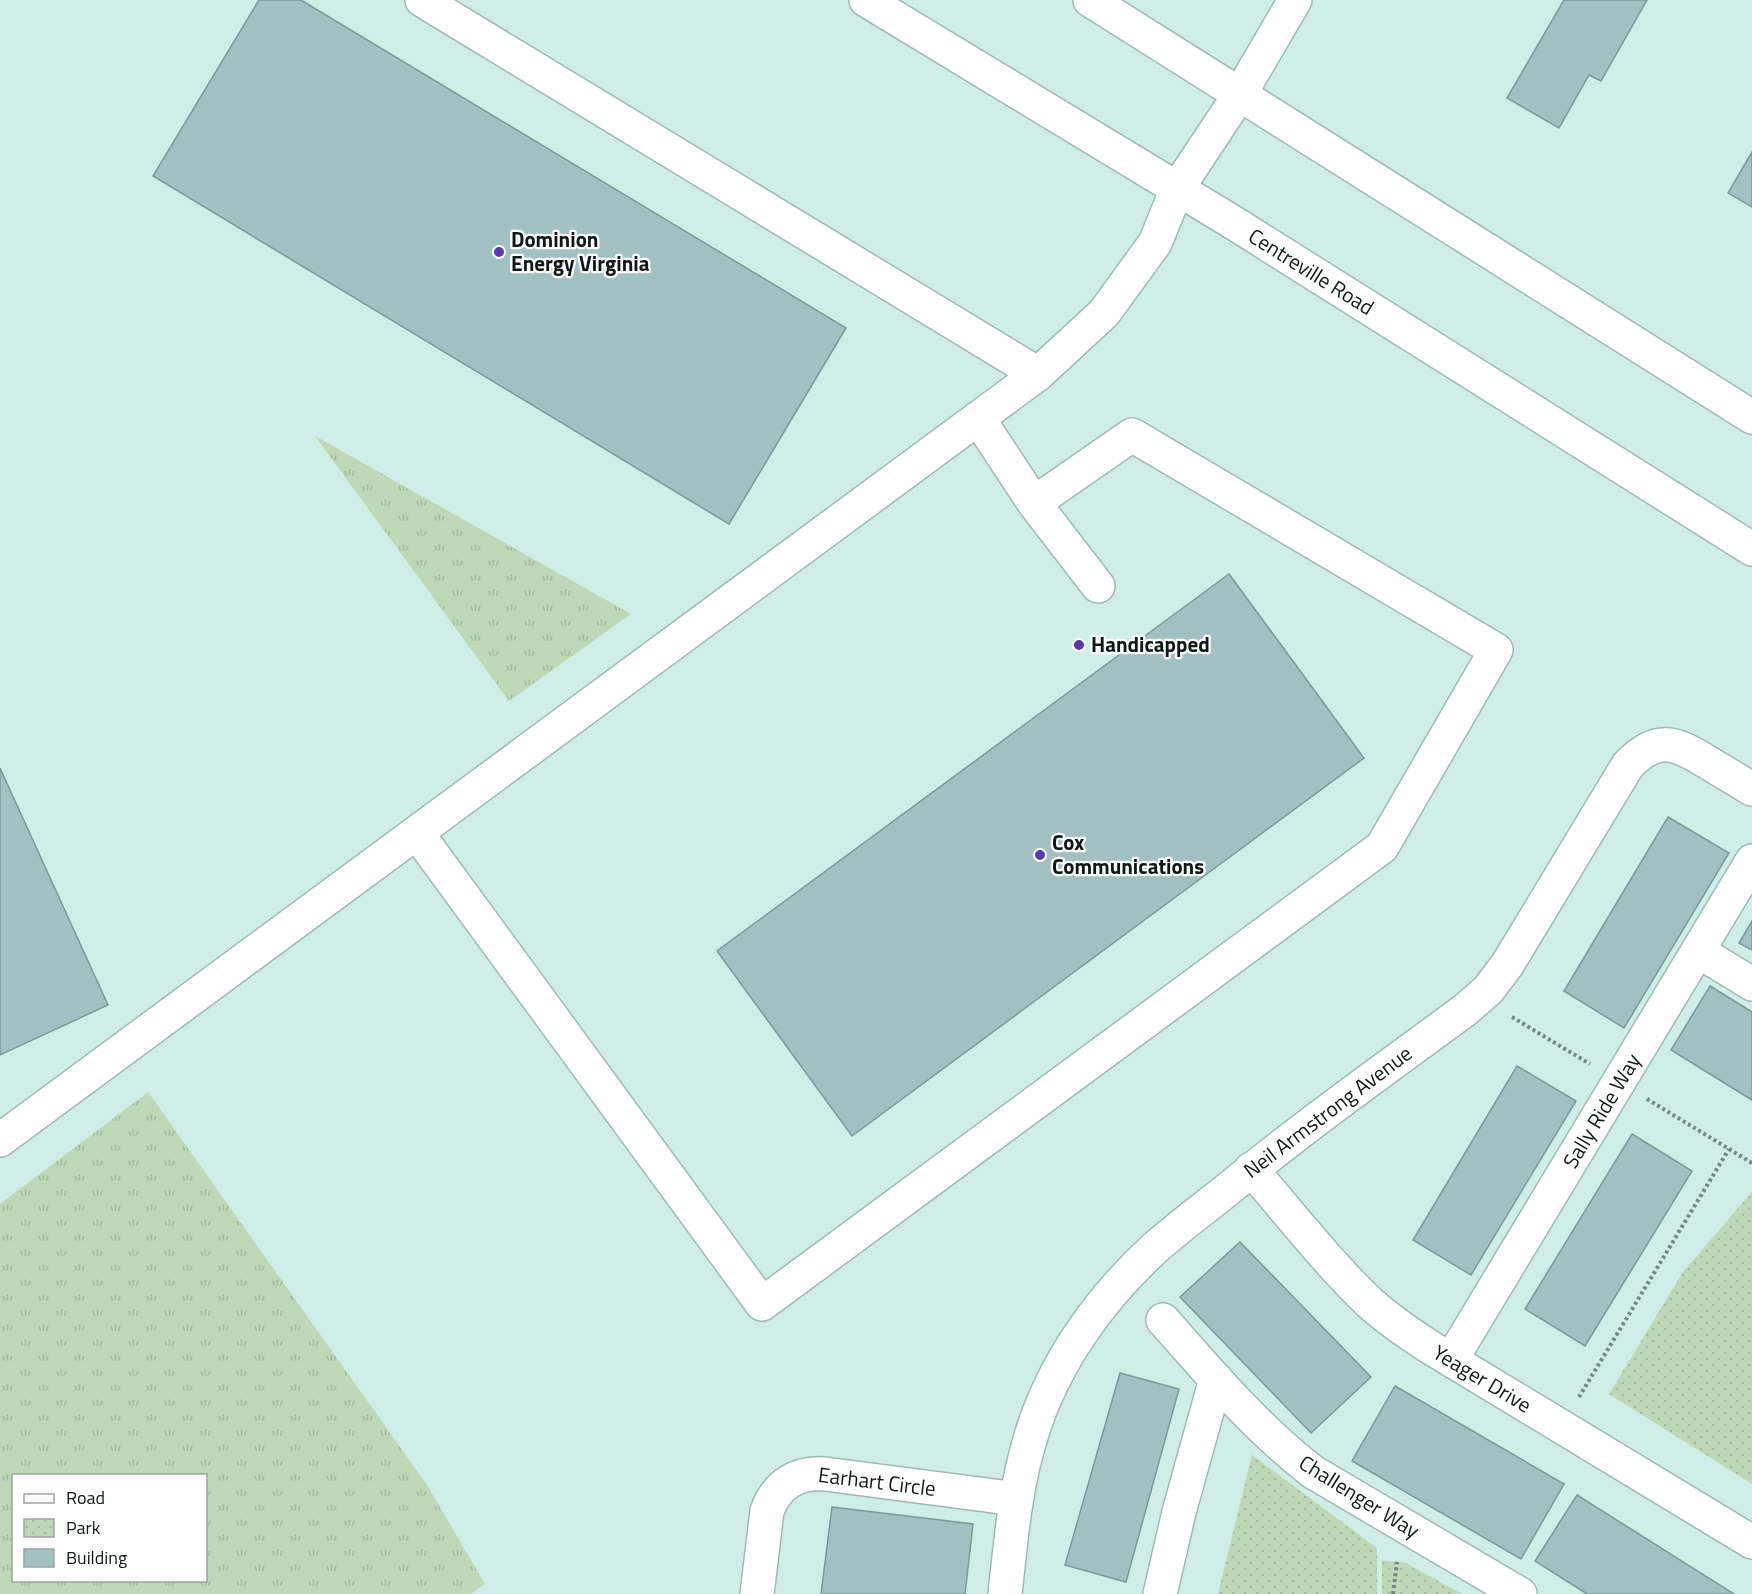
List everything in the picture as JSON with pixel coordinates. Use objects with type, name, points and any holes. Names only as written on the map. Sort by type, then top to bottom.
[{"type":"street","points":[[422,0],[1038,374]]},
{"type":"street","name":"Centreville Road","points":[[866,0],[1177,189],[1752,549]]},
{"type":"street","points":[[1090,0],[1752,417]]},
{"type":"street","points":[[0,1140],[1038,374],[1104,313],[1155,243],[1177,189],[1240,94],[1295,0]]},
{"type":"street","points":[[978,418],[1034,503],[1098,586]]},
{"type":"street","points":[[417,833],[762,1304],[1382,847],[1496,650],[1132,435],[1034,503]]},
{"type":"street","name":"Neil Armstrong Avenue","points":[[1005,1594],[1016,1499],[1032,1432],[1060,1368],[1079,1336],[1104,1301],[1129,1273],[1185,1222],[1251,1169],[1465,1010],[1488,990],[1507,965],[1628,765],[1644,750],[1661,744],[1678,746],[1752,789]]},
{"type":"street","name":"Sally Ride Way","points":[[1452,1360],[1752,861]]},
{"type":"street","points":[[1698,951],[1752,984]]},
{"type":"street","name":"Yeager Drive","points":[[1251,1169],[1324,1255],[1371,1304],[1410,1334],[1752,1542]]},
{"type":"street","name":"Challenger Way","points":[[1163,1320],[1260,1427],[1313,1472],[1520,1594]]},
{"type":"street","points":[[1160,1594],[1179,1512],[1216,1379]]},
{"type":"street","name":"Earhart Circle","points":[[757,1594],[767,1511],[777,1491],[794,1478],[814,1473],[825,1474],[1016,1499]]},
{"type":"path","points":[[1562,1427],[1729,1149]]},
{"type":"green space","points":[[315,436],[631,614],[509,701]]},
{"type":"green space","points":[[148,1092],[427,1485],[485,1584],[471,1594],[0,1594],[0,1204]]},
{"type":"green space","points":[[1752,1192],[1752,1484],[1609,1394],[1683,1272]]},
{"type":"green space","points":[[1252,1455],[1377,1548],[1377,1594],[1218,1594]]},
{"type":"green space","points":[[1382,1561],[1404,1562],[1462,1594],[1382,1594]]},
{"type":"building","name":"Dominion Energy Virginia","points":[[259,0],[301,0],[846,328],[729,524],[153,176]]},
{"type":"building","points":[[1564,0],[1647,0],[1601,81],[1589,75],[1559,128],[1507,98]]},
{"type":"building","points":[[1752,152],[1752,207],[1728,193]]},
{"type":"building","name":"Cox Communications","points":[[1229,574],[1364,758],[852,1136],[717,951]]},
{"type":"building","points":[[0,768],[108,1005],[0,1055]]},
{"type":"building","points":[[1668,817],[1729,853],[1624,1028],[1564,991]]},
{"type":"building","points":[[1752,921],[1752,950],[1739,943]]},
{"type":"building","points":[[1710,986],[1752,1012],[1752,1100],[1671,1050]]},
{"type":"building","points":[[1517,1066],[1576,1101],[1471,1275],[1413,1240]]},
{"type":"building","points":[[1632,1134],[1692,1171],[1585,1346],[1525,1309]]},
{"type":"building","points":[[1240,1242],[1371,1377],[1311,1433],[1180,1297]]},
{"type":"building","points":[[1120,1373],[1179,1389],[1126,1582],[1065,1565]]},
{"type":"building","points":[[1395,1386],[1564,1484],[1521,1559],[1352,1461]]},
{"type":"building","points":[[1577,1495],[1734,1594],[1587,1594],[1535,1561]]},
{"type":"building","points":[[832,1507],[973,1524],[965,1594],[821,1594]]},
{"type":"place","name":"Dominion Energy Virginia","points":[[499,252]]},
{"type":"place","name":"Handicapped","points":[[1079,645]]},
{"type":"place","name":"Cox Communications","points":[[1040,855]]}]
